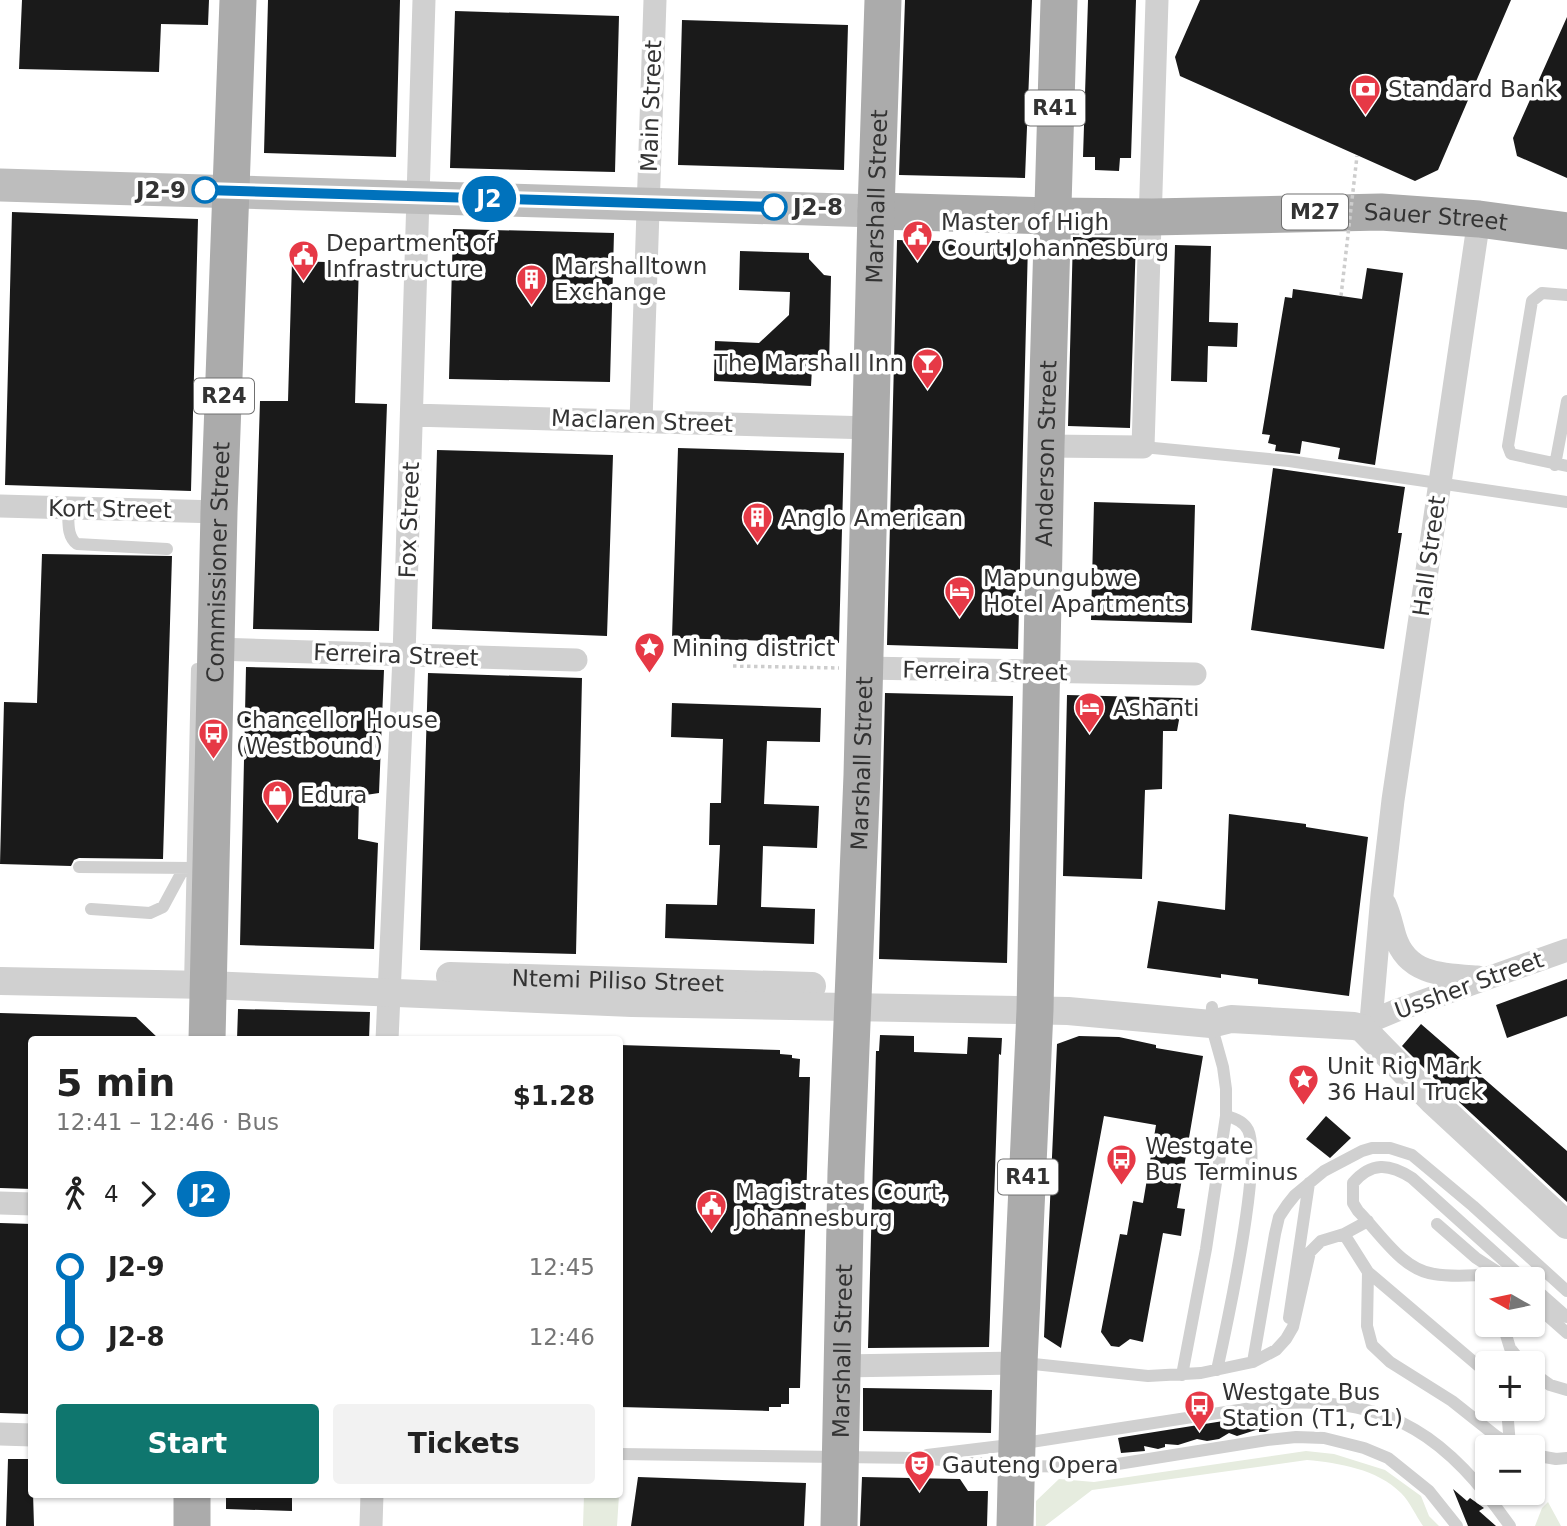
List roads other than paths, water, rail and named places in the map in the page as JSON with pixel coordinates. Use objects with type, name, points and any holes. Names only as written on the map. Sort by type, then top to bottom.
[{"type":"main road","name":"Commissioner Street","points":[[206,1036],[199,977],[207,656],[207,516],[233,191],[239,0]]},
{"type":"main road","name":"Marshall Street","points":[[839,1526],[846,1172],[872,428],[883,0]]},
{"type":"main road","name":"Anderson Street","points":[[1035,1001],[1046,446],[1059,0]]},
{"type":"main road","name":"M27","points":[[0,185],[1052,216]]},
{"type":"main road","name":"Sauer Street","points":[[1052,216],[1152,217],[1381,212],[1479,219],[1567,231]]},
{"type":"main road","name":"R41","points":[[1015,1526],[1019,1363],[1035,1001]]},
{"type":"main road","points":[[192,1498],[192,1526]]},
{"type":"street","name":"Fox Street","points":[[387,1036],[404,656],[425,0]]},
{"type":"street","name":"Main Street","points":[[641,421],[646,203],[655,0]]},
{"type":"street","points":[[1046,446],[1143,447],[1157,0]]},
{"type":"street","name":"Hall Street","points":[[1367,1025],[1393,800],[1479,219]]},
{"type":"street","name":"Maclaren Street","points":[[412,415],[872,428]]},
{"type":"street","name":"Kort Street","points":[[0,506],[207,516]]},
{"type":"street","name":"Ferreira Street","points":[[207,656],[404,656],[576,660]]},
{"type":"street","name":"Ferreira Street","points":[[864,668],[1195,674]]},
{"type":"street","name":"Hall Street","points":[[1382,895],[1401,950],[1413,965],[1436,974],[1487,977]]},
{"type":"street","name":"Ussher Street","points":[[1367,1025],[1487,977],[1567,950]]},
{"type":"street","name":"Ntemi Piliso Street","points":[[0,962],[199,977],[389,984],[1035,1001],[1110,994],[1218,1017],[1367,1025]]},
{"type":"street","name":"Ntemi Piliso Street","points":[[0,981],[199,977]]},
{"type":"street","points":[[1367,1025],[1433,1101],[1567,1224]]},
{"type":"street","points":[[0,1203],[28,1204]]},
{"type":"street","points":[[842,1366],[1019,1363]]},
{"type":"street","points":[[0,1434],[28,1435]]},
{"type":"street","points":[[0,1446],[28,1447]]},
{"type":"street","points":[[371,1526],[372,1498]]},
{"type":"lane","points":[[1567,295],[1542,293],[1532,301],[1508,446],[1511,454],[1561,466],[1567,401]]},
{"type":"lane","points":[[1143,447],[1289,461],[1567,502]]},
{"type":"lane","points":[[68,508],[70,534],[72,540],[78,544],[167,549]]},
{"type":"lane","points":[[199,977],[188,868],[207,656]]},
{"type":"lane","points":[[79,867],[188,868]]},
{"type":"lane","points":[[91,909],[150,913],[158,911],[188,868]]},
{"type":"lane","points":[[1182,1376],[1208,1236],[1226,1115],[1218,1017]]},
{"type":"lane","points":[[1217,1370],[1252,1164],[1248,1131],[1239,1120],[1226,1115]]},
{"type":"lane","points":[[1252,1362],[1279,1217],[1295,1195],[1309,1182],[1324,1171],[1372,1148],[1401,1150],[1412,1155],[1567,1291]]},
{"type":"lane","points":[[1475,1276],[1426,1273],[1401,1257],[1353,1203],[1353,1183],[1364,1171],[1382,1167],[1395,1168],[1412,1178],[1511,1267]]},
{"type":"lane","points":[[1286,1339],[1309,1182]]},
{"type":"lane","points":[[1019,1363],[1148,1376],[1182,1376],[1252,1362],[1276,1350],[1286,1339],[1297,1313],[1310,1252],[1321,1241],[1344,1234],[1368,1221]]},
{"type":"lane","points":[[1437,1224],[1489,1267]]},
{"type":"lane","points":[[1344,1234],[1368,1272],[1475,1363]]},
{"type":"lane","points":[[1368,1272],[1367,1326],[1372,1345],[1380,1354],[1452,1401],[1494,1435]]},
{"type":"lane","points":[[1545,1298],[1567,1317]]},
{"type":"lane","points":[[1545,1314],[1567,1333]]},
{"type":"lane","points":[[1545,1381],[1567,1390]]},
{"type":"lane","points":[[623,1454],[841,1458],[1018,1455],[1283,1403],[1318,1401],[1374,1412],[1426,1435],[1471,1477],[1510,1526]]},
{"type":"lane","points":[[917,1458],[939,1452],[1018,1455],[1099,1467],[1267,1440],[1324,1438],[1364,1448],[1388,1458],[1429,1491],[1457,1526]]},
{"type":"lane","points":[[1545,1457],[1567,1458]]},
{"type":"place","name":"Standard Bank","points":[[1365,116]]},
{"type":"place","name":"J2-9","points":[[205,190]]},
{"type":"place","name":"J2-8","points":[[774,207]]},
{"type":"place","name":"Master of High Court Johannesburg","points":[[918,262]]},
{"type":"place","name":"Department of Infrastructure","points":[[303,283]]},
{"type":"place","name":"Marshalltown Exchange","points":[[531,306]]},
{"type":"place","name":"The Marshall Inn","points":[[927,390]]},
{"type":"place","name":"Anglo American","points":[[758,545]]},
{"type":"place","name":"Mapungubwe Hotel Apartments","points":[[960,618]]},
{"type":"place","name":"Mining district","points":[[649,675]]},
{"type":"place","name":"Ashanti","points":[[1090,735]]},
{"type":"place","name":"Chancellor House (Westbound)","points":[[213,760]]},
{"type":"place","name":"Edura","points":[[277,822]]},
{"type":"place","name":"Unit Rig Mark 36 Haul Truck","points":[[1304,1106]]},
{"type":"place","name":"Westgate Bus Terminus","points":[[1122,1186]]},
{"type":"place","name":"Magistrates Court, Johannesburg","points":[[712,1232]]},
{"type":"place","name":"Westgate Bus Station (T1, C1)","points":[[1199,1432]]},
{"type":"place","name":"Gauteng Opera","points":[[919,1492]]}]
